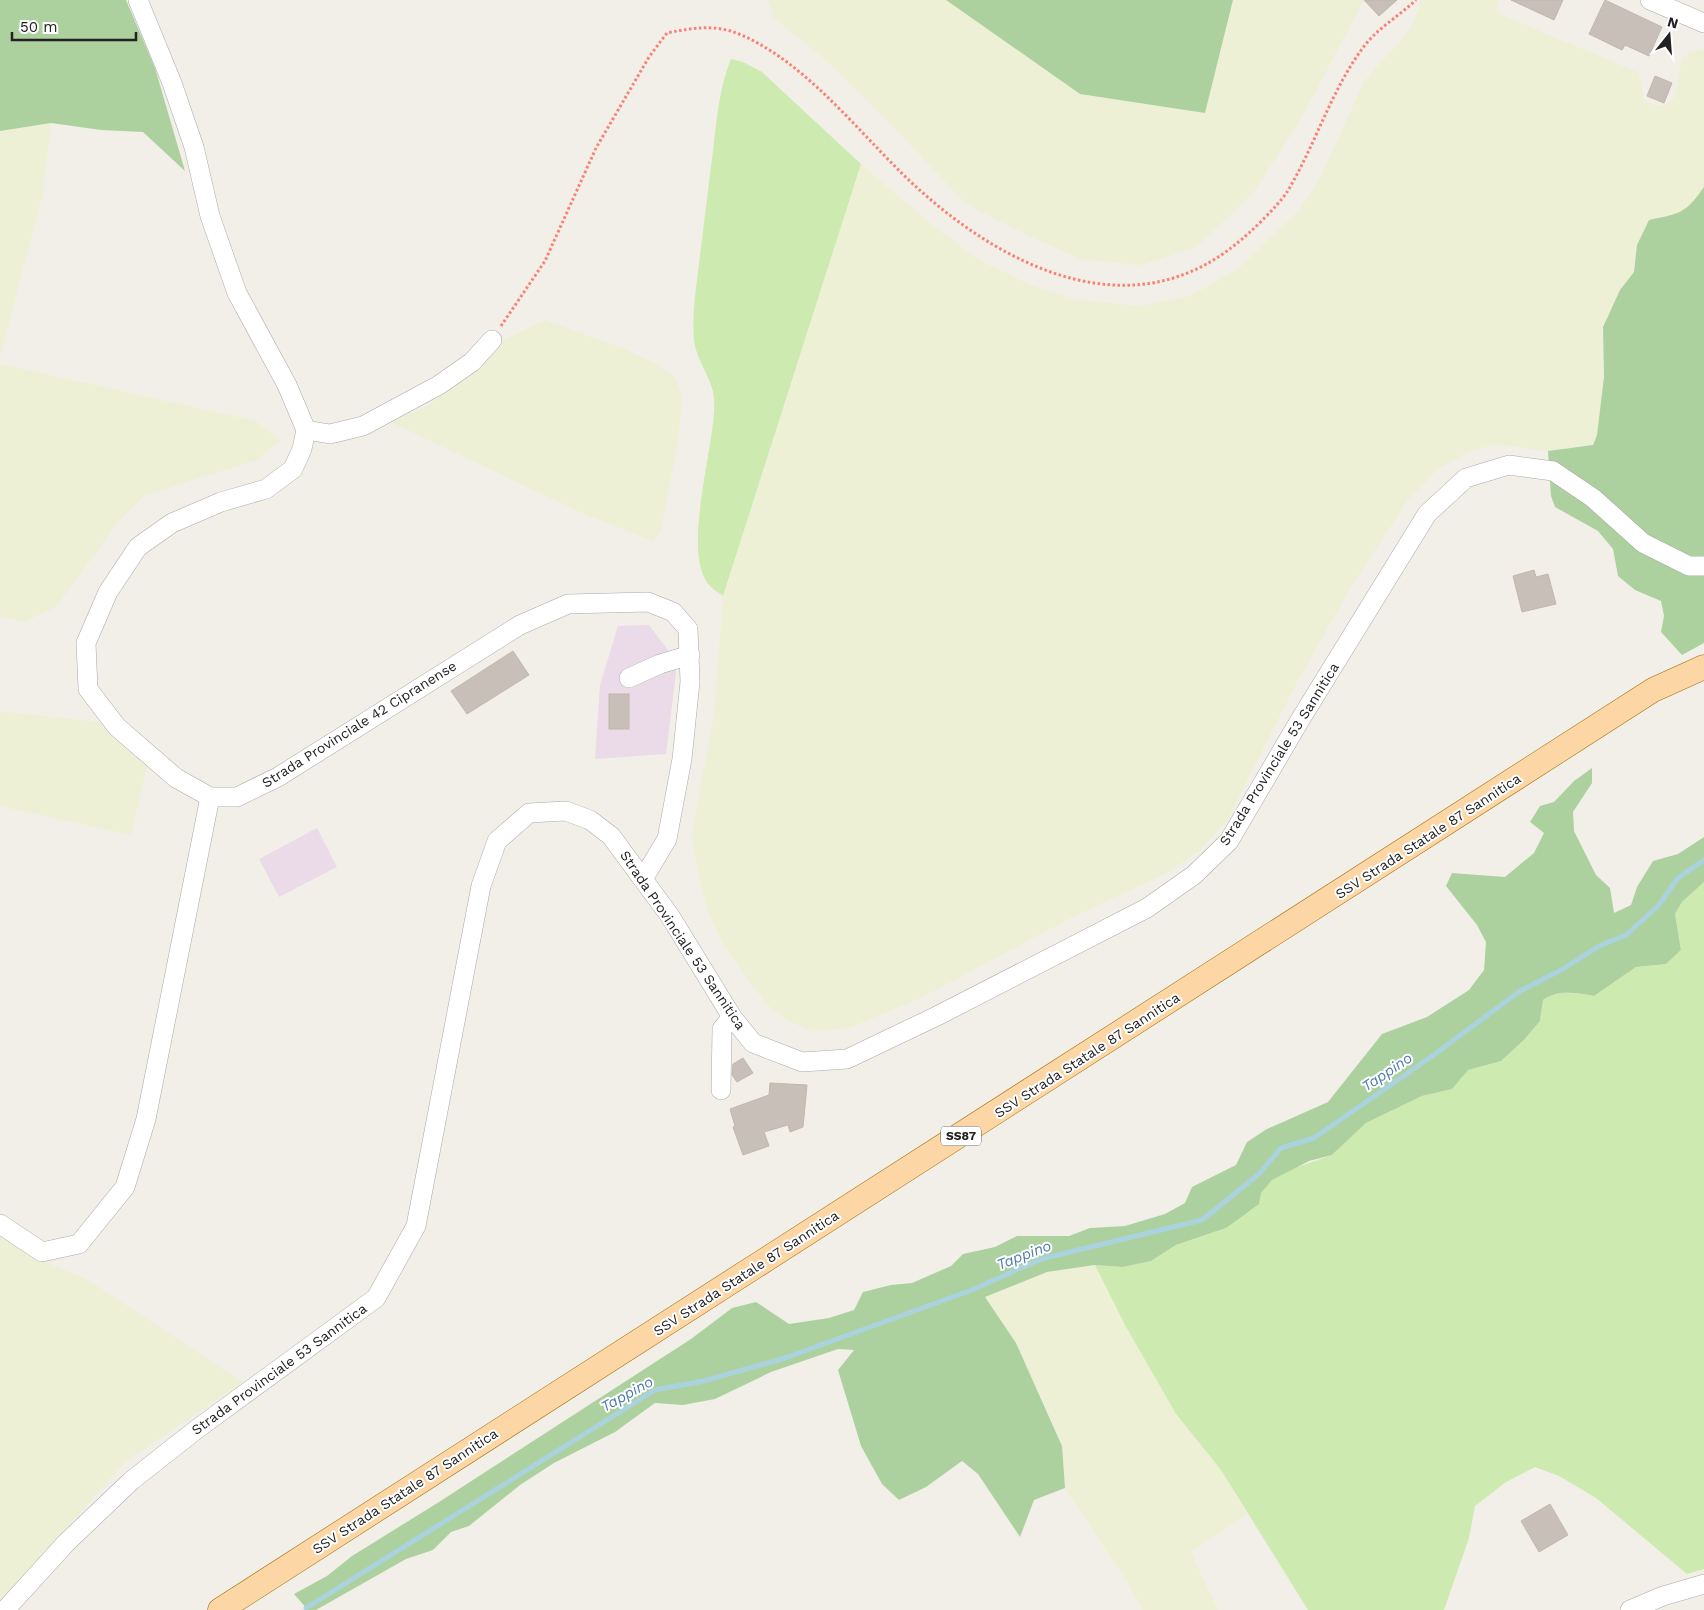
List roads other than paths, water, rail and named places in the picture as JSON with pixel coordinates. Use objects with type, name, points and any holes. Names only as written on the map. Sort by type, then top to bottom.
[{"type":"main road","name":"SSV Strada Statale 87 Sannitica","points":[[220,1610],[1653,690],[1704,667]]},
{"type":"street","points":[[138,0],[172,82],[194,147],[210,216],[237,293],[287,385],[306,430],[330,434],[363,426],[439,384],[472,362],[492,340]]},
{"type":"street","points":[[1650,0],[1704,23]]},
{"type":"street","name":"Strada Provinciale 42 Cipranense","points":[[306,430],[302,449],[293,469],[266,489],[221,502],[172,523],[138,547],[108,592],[86,644],[88,689],[117,726],[176,778],[210,797],[237,797],[278,777],[520,625],[568,604],[648,602],[674,612],[688,629],[690,655],[682,759],[667,839],[643,879]]},
{"type":"street","name":"Strada Provinciale 53 Sannitica","points":[[4,1610],[66,1543],[131,1481],[376,1298],[416,1226],[481,886],[497,841],[529,812],[566,811],[590,820],[611,836],[670,916],[732,1017],[754,1042],[802,1062],[847,1059],[937,1016],[1147,908],[1194,875],[1229,841],[1427,514],[1466,478],[1509,465],[1553,471],[1593,498],[1643,543],[1689,566],[1704,566]]},
{"type":"street","points":[[629,678],[660,664],[690,655]]},
{"type":"street","points":[[0,1224],[42,1252],[79,1244],[125,1186],[146,1119],[210,797]]},
{"type":"street","points":[[721,1090],[722,1029],[732,1017]]},
{"type":"street","points":[[1630,1610],[1663,1596],[1704,1584]]},
{"type":"waterway","name":"Tappino","points":[[306,1608],[655,1390],[704,1381],[785,1358],[972,1290],[1041,1259],[1202,1220],[1259,1174],[1281,1148],[1314,1138],[1431,1057],[1520,991],[1563,969],[1599,946],[1626,935],[1658,906],[1678,878],[1704,860]]}]
